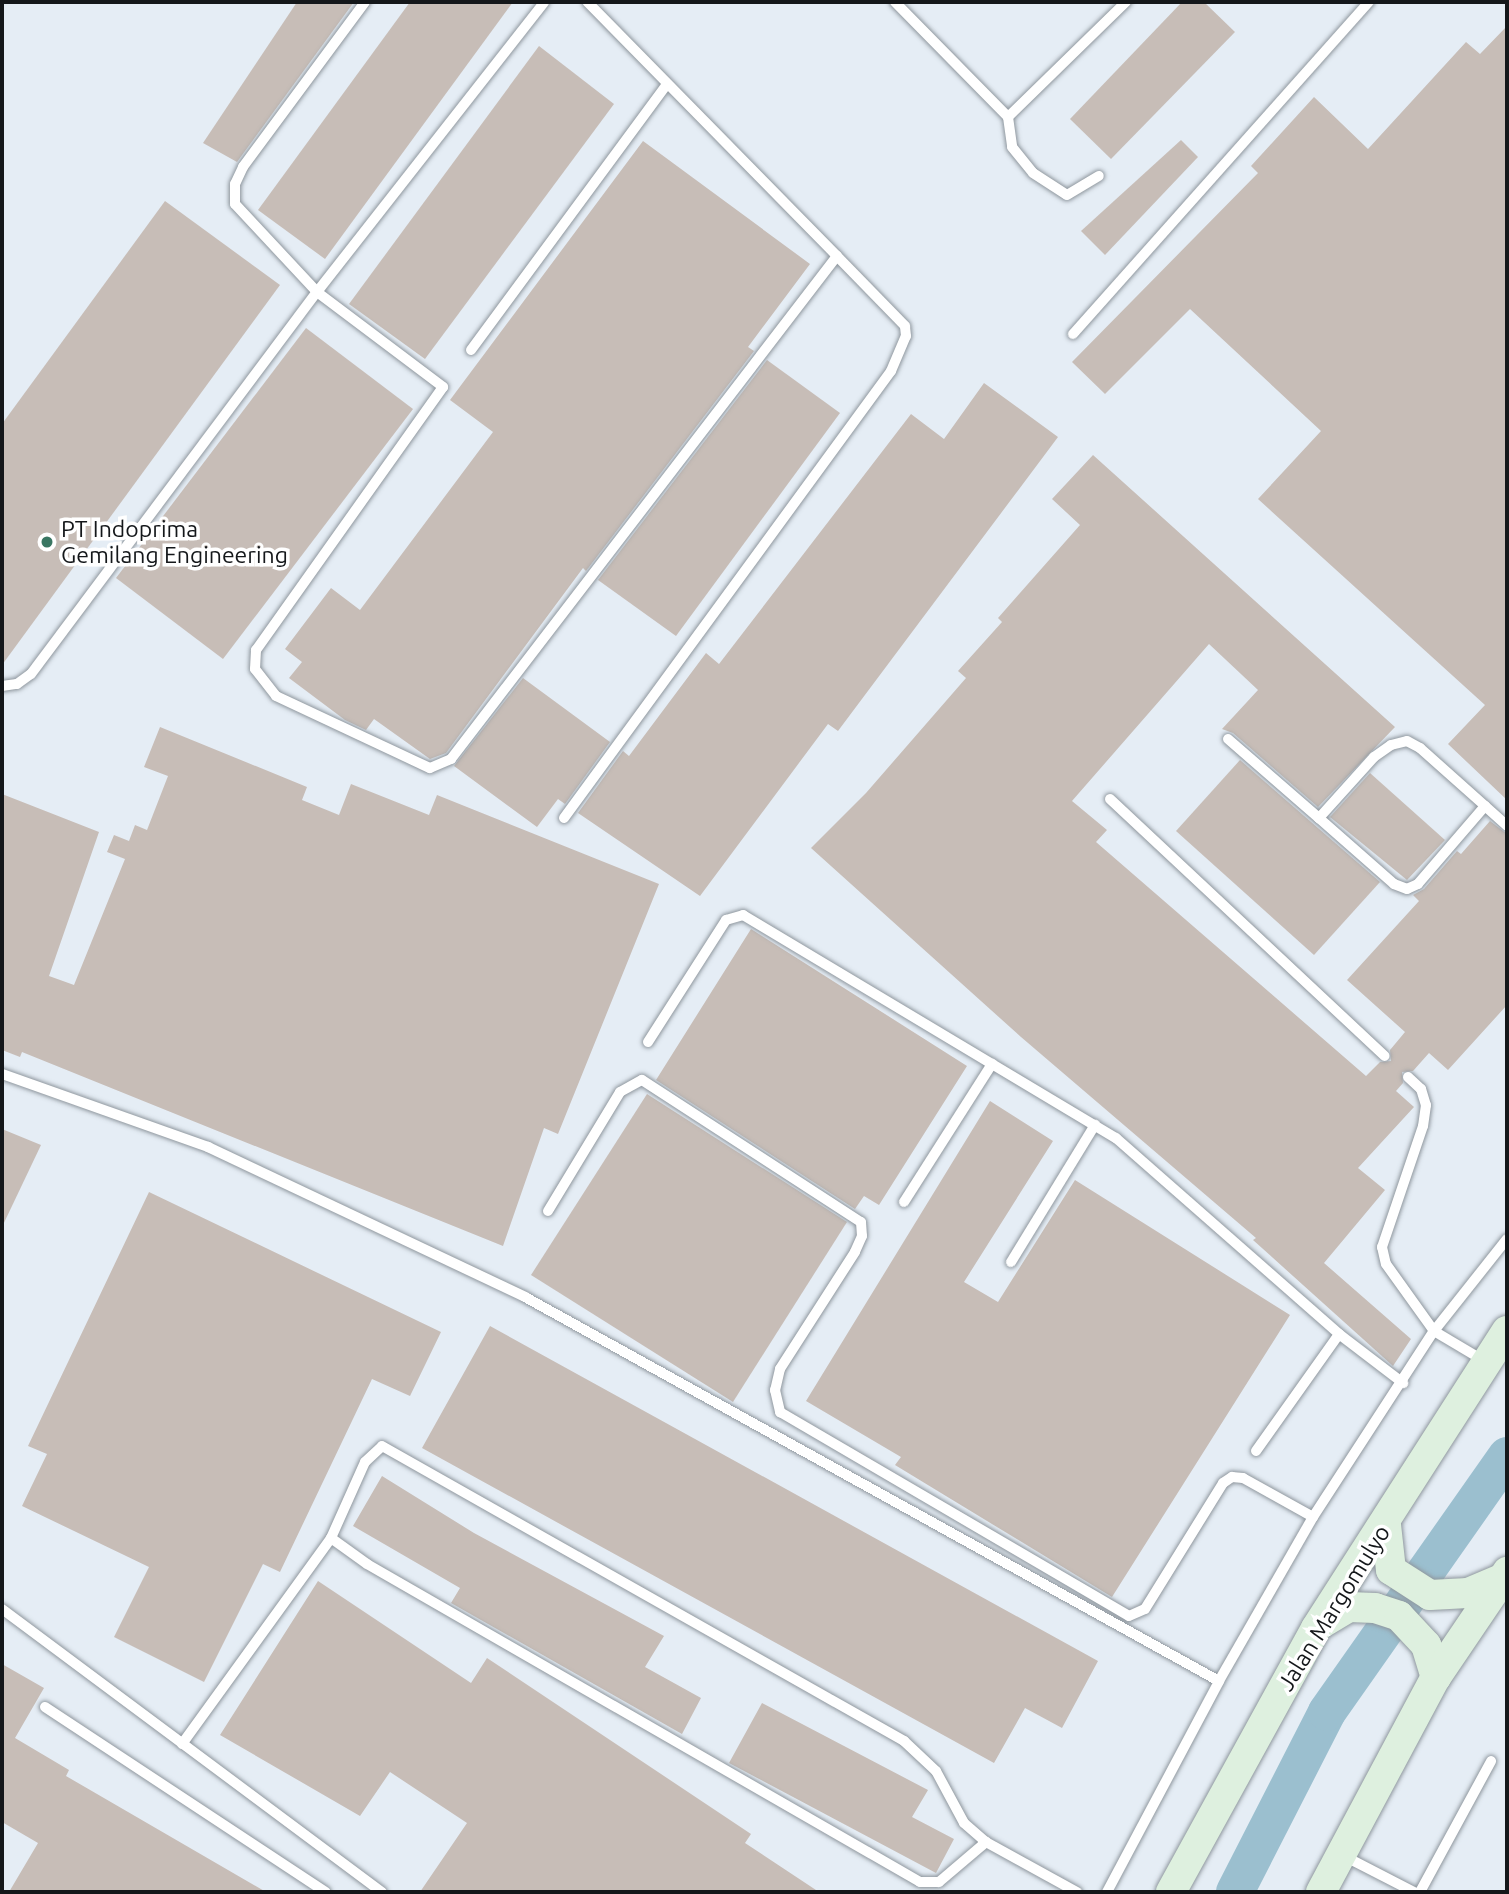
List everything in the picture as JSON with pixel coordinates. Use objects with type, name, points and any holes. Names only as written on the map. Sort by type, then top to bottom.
[{"type":"main road","name":"Jalan Margomulyo","points":[[1171,1892],[1316,1628],[1386,1538],[1486,1362],[1507,1331]]},
{"type":"main road","points":[[1386,1538],[1399,1578],[1430,1595],[1468,1593],[1504,1576]]},
{"type":"main road","points":[[1321,1892],[1436,1677],[1504,1576]]},
{"type":"main road","points":[[1316,1628],[1349,1607],[1375,1608],[1399,1616],[1426,1645],[1436,1677]]},
{"type":"lane","points":[[365,2],[235,184],[235,204],[317,292],[443,387],[256,650],[255,669],[276,696],[430,768],[451,759],[836,256]]},
{"type":"lane","points":[[2,686],[17,684],[31,674],[317,292],[544,2]]},
{"type":"lane","points":[[564,818],[891,371],[906,336],[905,327],[587,2]]},
{"type":"lane","points":[[895,2],[1008,117],[1012,148],[1055,191],[1067,195],[1099,176]]},
{"type":"lane","points":[[1008,117],[1126,2]]},
{"type":"lane","points":[[1073,334],[1370,2]]},
{"type":"lane","points":[[471,350],[667,84]]},
{"type":"lane","points":[[1228,738],[1394,884],[1407,889],[1418,884],[1485,806]]},
{"type":"lane","points":[[1319,818],[1374,757],[1391,745],[1407,741],[1420,748],[1507,826]]},
{"type":"lane","points":[[1110,799],[1385,1056]]},
{"type":"lane","points":[[648,1042],[726,920],[743,915],[1116,1138],[1339,1334],[1403,1383]]},
{"type":"lane","points":[[904,1202],[992,1064]]},
{"type":"lane","points":[[2,1074],[208,1146],[525,1297],[1219,1681]]},
{"type":"lane","points":[[1408,1077],[1421,1089],[1426,1105],[1423,1126],[1382,1247],[1386,1264],[1434,1331],[1486,1362]]},
{"type":"lane","points":[[548,1211],[620,1092],[642,1080],[861,1223],[862,1236],[855,1252],[780,1369],[775,1390],[780,1412],[1129,1616],[1145,1609],[1223,1483],[1232,1477],[1243,1478],[1313,1517]]},
{"type":"lane","points":[[1011,1262],[1095,1125]]},
{"type":"lane","points":[[1107,1892],[1219,1681],[1313,1517],[1403,1383],[1434,1331],[1507,1239]]},
{"type":"lane","points":[[1256,1451],[1339,1334]]},
{"type":"lane","points":[[182,1744],[331,1538],[365,1462],[382,1446],[391,1448],[904,1741],[936,1771],[964,1824],[986,1842],[1077,1892]]},
{"type":"lane","points":[[331,1538],[367,1564],[920,1882],[939,1882],[986,1842]]},
{"type":"lane","points":[[2,1609],[382,1892]]},
{"type":"lane","points":[[45,1707],[326,1892]]},
{"type":"lane","points":[[1420,1892],[1491,1761]]},
{"type":"lane","points":[[1342,1855],[1414,1892]]},
{"type":"building","points":[[297,2],[354,2],[237,162],[203,143]]},
{"type":"building","points":[[410,2],[513,2],[325,259],[258,210]]},
{"type":"building","points":[[1182,2],[1204,2],[1235,32],[1111,159],[1070,119]]},
{"type":"building","points":[[1507,26],[1507,800],[1448,744],[1485,705],[1258,499],[1321,431],[1190,309],[1105,394],[1072,362],[1258,173],[1251,166],[1314,97],[1368,149],[1466,42],[1480,54]]},
{"type":"building","points":[[539,46],[614,104],[425,359],[349,304]]},
{"type":"building","points":[[1181,140],[1198,157],[1105,255],[1081,231]]},
{"type":"building","points":[[643,141],[810,264],[748,347],[754,351],[586,571],[583,568],[446,753],[430,759],[374,719],[366,730],[345,720],[289,678],[302,662],[285,649],[331,588],[360,610],[493,432],[450,400]]},
{"type":"building","name":"PT Indoprima Gemilang Engineering","points":[[165,201],[280,285],[2,665],[2,424]]},
{"type":"building","points":[[306,328],[413,409],[223,659],[116,578]]},
{"type":"building","points":[[767,360],[840,413],[676,636],[598,580]]},
{"type":"building","points":[[984,383],[1058,437],[838,731],[828,724],[700,896],[578,813],[623,751],[629,756],[706,653],[719,664],[911,414],[944,439]]},
{"type":"building","points":[[1093,455],[1395,727],[1318,807],[1233,733],[1222,729],[1258,690],[1209,644],[1072,801],[1107,830],[1096,842],[1366,1076],[1380,1062],[1391,1061],[1390,1050],[1405,1032],[1347,980],[1419,901],[1413,895],[1424,889],[1457,851],[1461,854],[1490,821],[1507,834],[1507,1005],[1448,1070],[1429,1053],[1413,1071],[1402,1072],[1403,1083],[1396,1091],[1414,1107],[1358,1168],[1385,1190],[1324,1263],[1411,1339],[1393,1366],[1253,1240],[1256,1238],[1021,1037],[811,848],[866,793],[966,678],[958,671],[1002,622],[998,618],[1080,525],[1052,499]]},
{"type":"building","points":[[523,678],[610,742],[565,804],[558,799],[537,827],[454,766]]},
{"type":"building","points":[[160,727],[307,787],[302,800],[339,815],[351,784],[429,815],[437,795],[659,884],[558,1134],[544,1128],[503,1246],[22,1052],[20,1057],[2,1050],[2,794],[99,832],[49,976],[74,985],[125,859],[107,852],[114,835],[129,841],[135,825],[147,830],[168,776],[144,767]]},
{"type":"building","points":[[1240,760],[1380,882],[1314,955],[1176,831]]},
{"type":"building","points":[[1370,773],[1445,840],[1407,880],[1330,817]]},
{"type":"building","points":[[751,929],[967,1066],[879,1205],[864,1196],[855,1209],[656,1080]]},
{"type":"building","points":[[647,1094],[847,1222],[733,1402],[531,1275]]},
{"type":"building","points":[[990,1101],[1053,1141],[964,1282],[998,1302],[1075,1180],[1290,1315],[1112,1597],[895,1465],[901,1457],[806,1401]]},
{"type":"building","points":[[2,1129],[41,1145],[2,1227]]},
{"type":"building","points":[[149,1192],[441,1332],[410,1396],[372,1379],[280,1572],[263,1564],[204,1682],[114,1637],[149,1567],[22,1506],[47,1454],[28,1446]]},
{"type":"building","points":[[490,1326],[1098,1661],[1062,1728],[1025,1708],[994,1763],[422,1448]]},
{"type":"building","points":[[382,1476],[474,1533],[664,1636],[645,1667],[701,1698],[682,1734],[451,1603],[460,1588],[353,1526]]},
{"type":"building","points":[[318,1581],[471,1683],[487,1658],[751,1834],[745,1843],[819,1892],[420,1892],[467,1823],[390,1772],[360,1816],[220,1735]]},
{"type":"building","points":[[2,1664],[44,1688],[15,1738],[69,1770],[66,1776],[266,1892],[9,1892],[38,1843],[2,1822]]},
{"type":"building","points":[[762,1703],[928,1790],[912,1817],[954,1839],[936,1873],[729,1763]]},
{"type":"waterway","points":[[1235,1892],[1327,1712],[1507,1456]]},
{"type":"place","name":"PT Indoprima Gemilang Engineering","points":[[47,542]]}]
